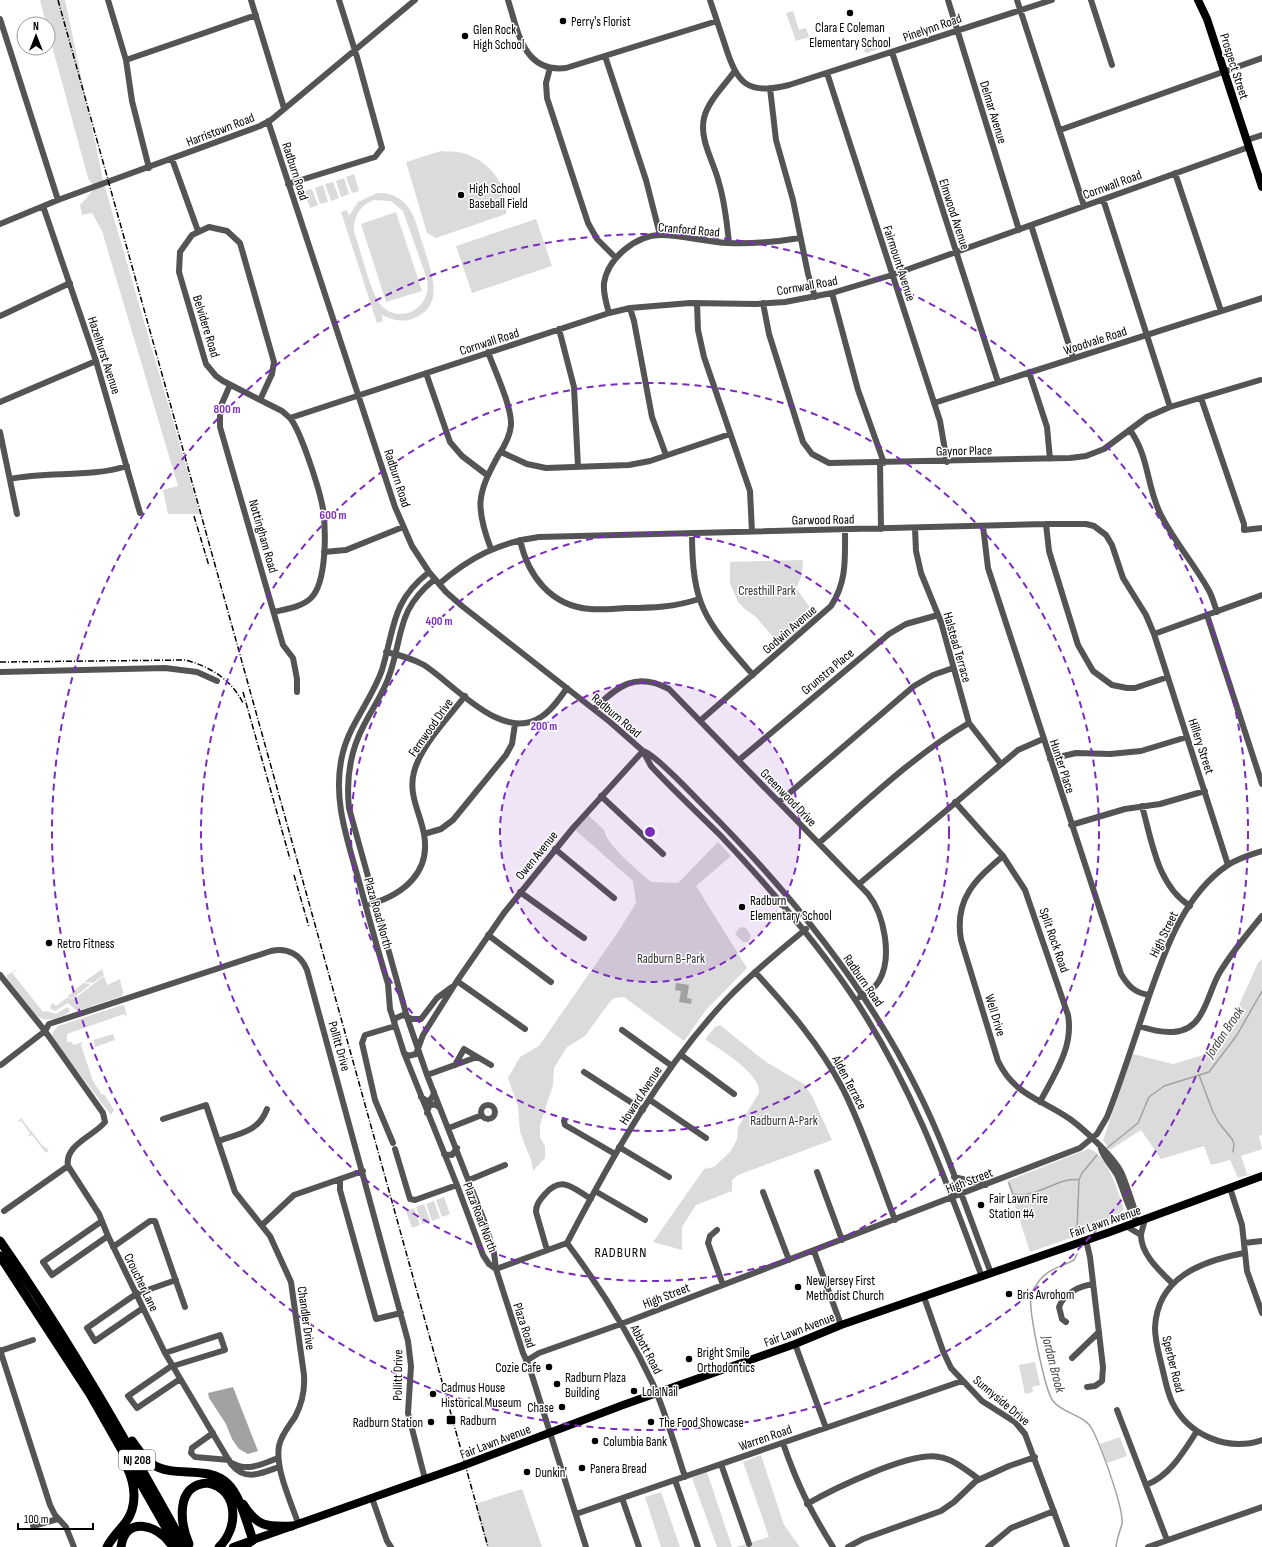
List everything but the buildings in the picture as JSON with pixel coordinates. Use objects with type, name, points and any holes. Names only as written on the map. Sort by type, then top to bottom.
[{"type":"highway","name":"NJ 208","points":[[0,1241],[88,1374],[185,1547]]},
{"type":"highway","name":"NJ 208","points":[[0,1256],[60,1345],[105,1419],[177,1547]]},
{"type":"highway","points":[[88,1374],[142,1455],[151,1464],[170,1470],[217,1477],[233,1489],[248,1513],[257,1521],[269,1526],[295,1524]]},
{"type":"highway","points":[[105,1419],[128,1470],[134,1497],[133,1508],[129,1518],[108,1547]]},
{"type":"highway","points":[[190,1547],[182,1522],[184,1501],[193,1487],[208,1483],[223,1490],[230,1500],[233,1512],[230,1532],[219,1547]]},
{"type":"highway","points":[[233,1489],[253,1540],[243,1547]]},
{"type":"highway","points":[[121,1547],[127,1534],[136,1527],[142,1526],[148,1526],[158,1531],[173,1547]]},
{"type":"main road","name":"Prospect Street","points":[[1198,0],[1207,19],[1262,187]]},
{"type":"main road","name":"Fair Lawn Avenue","points":[[233,1547],[425,1479],[656,1393],[796,1344],[841,1325],[1126,1226],[1135,1219],[1145,1219],[1262,1176]]},
{"type":"street","points":[[108,0],[126,60],[132,101],[149,168]]},
{"type":"street","points":[[251,0],[284,108]]},
{"type":"street","points":[[288,184],[375,157],[381,152],[382,143],[339,0]]},
{"type":"street","name":"Harristown Road","points":[[0,224],[58,200],[252,130],[268,121],[415,0]]},
{"type":"street","points":[[508,0],[520,37],[527,52],[537,62],[550,68],[566,68],[717,21]]},
{"type":"street","points":[[710,0],[734,72],[710,103],[703,126],[705,142],[716,171],[724,201],[729,243]]},
{"type":"street","name":"Delmar Avenue","points":[[948,0],[1019,230]]},
{"type":"street","points":[[1018,0],[1084,206]]},
{"type":"street","name":"Pinelynn Road","points":[[734,72],[749,85],[770,88],[789,85],[1052,0]]},
{"type":"street","points":[[1091,0],[1112,65]]},
{"type":"street","points":[[126,60],[256,15]]},
{"type":"street","points":[[0,19],[58,200]]},
{"type":"street","name":"Elmwood Avenue","points":[[892,52],[998,382]]},
{"type":"street","points":[[605,56],[646,180],[660,235]]},
{"type":"street","points":[[1060,130],[1262,58]]},
{"type":"street","points":[[550,68],[546,83],[547,98],[588,223],[597,240],[616,258]]},
{"type":"street","name":"Fairmount Avenue","points":[[827,73],[934,403],[943,434],[947,462]]},
{"type":"street","points":[[770,88],[776,140],[793,200],[808,274],[815,297]]},
{"type":"street","name":"Radburn Road","points":[[268,121],[403,527],[412,546],[429,572],[462,606],[568,688],[643,751],[651,766],[741,858],[803,931],[855,1000],[883,1045],[909,1093],[932,1145],[982,1276]]},
{"type":"street","name":"Cornwall Road","points":[[358,394],[609,312],[630,308],[697,303],[763,304],[832,294],[892,276],[1175,173],[1248,143],[1262,135]]},
{"type":"street","points":[[172,159],[198,230],[209,227],[222,229],[232,234],[240,243],[274,362],[272,374],[260,400]]},
{"type":"street","points":[[1175,173],[1221,311]]},
{"type":"street","points":[[1103,199],[1170,407]]},
{"type":"street","name":"Hazelhurst Avenue","points":[[43,206],[96,361],[140,513]]},
{"type":"street","points":[[1030,226],[1073,358]]},
{"type":"street","name":"Belvidere Road","points":[[198,230],[183,246],[179,258],[179,272],[206,364],[216,376],[230,385],[282,411],[290,418]]},
{"type":"street","name":"Cranford Road","points":[[609,312],[604,295],[604,281],[610,266],[616,258],[637,242],[660,235],[729,243],[761,243],[800,238]]},
{"type":"street","points":[[0,316],[70,283]]},
{"type":"street","points":[[832,294],[858,390],[882,463],[881,529]]},
{"type":"street","name":"Woodvale Road","points":[[934,403],[1262,298]]},
{"type":"street","points":[[697,303],[701,344],[750,491],[752,532]]},
{"type":"street","name":"Gaynor Place","points":[[763,304],[769,334],[800,436],[807,448],[817,458],[829,463],[947,462],[1076,458],[1095,453],[1111,445],[1147,417],[1170,407],[1260,380]]},
{"type":"street","points":[[630,308],[634,321],[652,417],[666,455]]},
{"type":"street","points":[[559,329],[574,387],[578,467]]},
{"type":"street","points":[[488,352],[511,418],[510,433],[488,475],[480,497],[480,513],[483,529],[491,549]]},
{"type":"street","points":[[0,402],[96,361]]},
{"type":"street","points":[[1029,372],[1046,427],[1050,459]]},
{"type":"street","points":[[426,373],[450,442],[462,456],[488,475]]},
{"type":"street","name":"Nottingham Road","points":[[230,385],[220,408],[220,427],[283,644],[293,658],[297,679],[297,692]]},
{"type":"street","points":[[274,612],[302,604],[310,598],[318,584],[324,552],[322,508],[298,429],[290,418],[358,394]]},
{"type":"street","points":[[1201,398],[1244,524],[1244,530],[1262,528]]},
{"type":"street","points":[[1130,430],[1142,449],[1151,490],[1158,509],[1180,547],[1209,590],[1217,612]]},
{"type":"street","points":[[0,432],[17,514]]},
{"type":"street","points":[[501,452],[517,460],[537,466],[578,467],[634,465],[730,434]]},
{"type":"street","points":[[10,479],[39,474],[98,472],[127,466]]},
{"type":"street","points":[[1046,524],[1049,551],[1078,645],[1094,671],[1112,685],[1127,688],[1135,688],[1168,677]]},
{"type":"street","name":"Garwood Road","points":[[439,584],[464,564],[491,549],[520,540],[550,536],[1086,524],[1094,526],[1106,535],[1112,546],[1123,578],[1146,615],[1154,634]]},
{"type":"street","name":"Hunter Place","points":[[983,526],[988,568],[1120,974],[1134,991],[1140,994],[1149,995]]},
{"type":"street","points":[[324,552],[346,550],[403,527]]},
{"type":"street","name":"Halstead Terrace","points":[[915,528],[918,562],[938,614],[968,722],[1001,764]]},
{"type":"street","name":"Godwin Avenue","points":[[701,720],[825,612],[836,598],[845,571],[845,530]]},
{"type":"street","points":[[692,533],[693,567],[699,600],[714,630],[753,675]]},
{"type":"street","points":[[520,540],[524,558],[537,581],[552,594],[572,605],[591,609],[657,608],[680,606],[699,600]]},
{"type":"street","name":"Plaza Road North","points":[[429,572],[410,589],[399,606],[376,685],[348,737],[340,772],[339,800],[341,814],[388,984],[389,1003],[404,1052],[427,1113],[458,1185],[483,1255],[488,1264],[496,1269]]},
{"type":"street","name":"Plaza Road North","points":[[435,579],[420,591],[408,610],[384,689],[357,740],[349,772],[349,808],[374,903],[407,1017],[427,1075],[469,1180],[492,1246],[496,1269]]},
{"type":"street","points":[[1154,634],[1262,595]]},
{"type":"street","name":"Grunstra Place","points":[[739,760],[889,634],[906,624],[938,614]]},
{"type":"street","points":[[1207,615],[1262,784]]},
{"type":"street","name":"Hillery Street","points":[[1154,634],[1228,865]]},
{"type":"street","points":[[386,652],[411,658],[424,665],[494,718],[515,724],[541,718],[568,688]]},
{"type":"street","points":[[0,672],[165,668],[197,672],[217,681]]},
{"type":"street","points":[[779,802],[914,686],[933,675],[953,668]]},
{"type":"street","name":"Greenwood Drive","points":[[594,709],[618,688],[633,682],[648,681],[669,689],[701,720],[859,884],[873,900],[877,908],[885,937],[885,960],[879,980],[863,996],[855,1000]]},
{"type":"street","name":"Fernwood Drive","points":[[366,906],[392,897],[401,892],[412,881],[423,858],[424,834],[412,796],[414,771],[425,749],[465,696]]},
{"type":"street","points":[[819,843],[910,764],[943,738],[968,722]]},
{"type":"street","points":[[424,834],[441,829],[453,820],[506,755],[512,744],[515,724]]},
{"type":"street","points":[[1050,759],[1076,753],[1110,754],[1141,751],[1187,737]]},
{"type":"street","points":[[859,884],[1022,747],[1043,739]]},
{"type":"street","name":"Radburn Road","points":[[643,751],[649,753],[722,825],[762,868],[810,925],[863,996],[891,1041],[917,1089],[938,1135],[990,1273]]},
{"type":"street","name":"Owen Avenue","points":[[418,1050],[423,1035],[457,981],[488,935],[520,892],[601,796],[643,751]]},
{"type":"street","points":[[340,772],[349,772]]},
{"type":"street","points":[[1071,825],[1107,813],[1160,804],[1205,791]]},
{"type":"street","points":[[601,796],[663,854]]},
{"type":"street","name":"Split Rock Road","points":[[955,802],[1003,856],[1025,890],[1070,1024],[1067,1047],[1040,1102]]},
{"type":"street","points":[[1142,806],[1166,881],[1175,895],[1190,906]]},
{"type":"street","points":[[555,849],[614,898]]},
{"type":"street","name":"High Street","points":[[526,1361],[539,1353],[621,1324],[814,1251],[1066,1155],[1080,1148],[1097,1134],[1107,1117],[1170,938],[1190,906],[1215,877],[1228,865],[1246,856],[1262,851]]},
{"type":"street","name":"Well Drive","points":[[1003,856],[981,875],[970,889],[960,914],[960,934],[1002,1070],[1020,1090],[1071,1120],[1101,1149],[1102,1154],[1117,1175],[1130,1213],[1135,1219]]},
{"type":"street","points":[[520,892],[584,938]]},
{"type":"street","points":[[1139,1026],[1166,1033],[1178,1031],[1191,1025],[1201,1014],[1219,974],[1229,958],[1262,916]]},
{"type":"street","name":"Howard Avenue","points":[[568,1243],[615,1154],[680,1055],[726,1000],[755,972],[810,925]]},
{"type":"street","points":[[488,935],[551,982]]},
{"type":"street","name":"Pollitt Drive","points":[[1,1065],[45,1031],[48,1024],[252,957],[278,950],[291,952],[301,959],[307,970],[401,1313],[410,1354],[408,1406],[409,1422],[425,1479]]},
{"type":"street","name":"Alden Terrace","points":[[755,972],[797,1021],[834,1074],[857,1119],[895,1220]]},
{"type":"street","points":[[0,974],[45,1031],[104,1112],[105,1122],[100,1128],[71,1150],[67,1157],[68,1166],[4,1211]]},
{"type":"street","points":[[457,981],[525,1028]]},
{"type":"street","name":"Owen Avenue","points":[[407,1017],[418,1020],[424,1017],[437,998],[457,981]]},
{"type":"street","points":[[407,1017],[400,1015],[395,1024],[365,1035],[362,1043],[375,1100],[394,1146],[410,1199],[415,1200],[458,1185]]},
{"type":"street","points":[[622,1030],[672,1066]]},
{"type":"street","points":[[455,1065],[464,1049],[491,1065]]},
{"type":"street","points":[[404,1052],[411,1056],[416,1054],[418,1050]]},
{"type":"street","points":[[680,1055],[734,1094]]},
{"type":"street","points":[[427,1075],[477,1057]]},
{"type":"street","points":[[584,1072],[643,1110]]},
{"type":"street","points":[[421,1097],[427,1101],[430,1100],[434,1092]]},
{"type":"street","points":[[650,1100],[706,1138]]},
{"type":"street","points":[[427,1113],[431,1104],[435,1104],[440,1109]]},
{"type":"street","name":"Chandler Drive","points":[[163,1119],[206,1105],[235,1192],[242,1203],[262,1225],[272,1241],[290,1282],[304,1380],[301,1403],[282,1436],[278,1458],[279,1467],[295,1524]]},
{"type":"street","points":[[218,1141],[253,1129],[262,1121],[267,1109]]},
{"type":"street","points":[[449,1128],[482,1115]]},
{"type":"street","points":[[564,1122],[565,1125],[615,1154]]},
{"type":"street","points":[[444,1154],[452,1155],[457,1148]]},
{"type":"street","points":[[620,1148],[669,1177]]},
{"type":"street","points":[[451,1169],[452,1162],[454,1161],[457,1160],[463,1164]]},
{"type":"street","points":[[469,1180],[506,1165]]},
{"type":"street","name":"Croucher Lane","points":[[68,1166],[96,1208],[165,1353],[229,1460],[238,1471],[247,1475],[257,1474],[279,1467]]},
{"type":"street","points":[[262,1225],[294,1195],[363,1171]]},
{"type":"street","points":[[817,1172],[842,1240]]},
{"type":"street","points":[[954,1177],[986,1185]]},
{"type":"street","points":[[340,1179],[340,1190],[376,1319],[401,1313]]},
{"type":"street","points":[[547,1250],[536,1212],[540,1200],[552,1186],[560,1183],[565,1184],[591,1199]]},
{"type":"street","points":[[1230,1188],[1242,1225],[1244,1253],[1250,1282],[1262,1312]]},
{"type":"street","points":[[595,1191],[645,1220]]},
{"type":"street","points":[[763,1192],[789,1260]]},
{"type":"street","points":[[464,1204],[476,1200]]},
{"type":"street","points":[[1145,1219],[1141,1235],[1146,1251],[1152,1261],[1173,1284]]},
{"type":"street","points":[[102,1221],[43,1262],[52,1275],[108,1236]]},
{"type":"street","points":[[113,1246],[150,1221],[155,1221],[185,1307]]},
{"type":"street","points":[[1126,1226],[1141,1235]]},
{"type":"street","points":[[717,1230],[710,1236],[708,1243],[723,1285]]},
{"type":"street","points":[[1086,1240],[1090,1257],[1103,1367],[1102,1381],[1095,1386],[1087,1387]]},
{"type":"street","points":[[1244,1243],[1262,1241]]},
{"type":"street","points":[[496,1269],[568,1243]]},
{"type":"street","name":"Abbott Road","points":[[568,1243],[621,1324],[656,1393],[685,1477]]},
{"type":"street","points":[[814,1251],[841,1325]]},
{"type":"street","name":"Sperber Road","points":[[1244,1253],[1217,1259],[1198,1266],[1173,1284],[1165,1294],[1158,1310],[1156,1338],[1172,1402],[1182,1417],[1197,1431],[1213,1439],[1232,1444],[1252,1443],[1262,1440]]},
{"type":"street","name":"Plaza Road","points":[[496,1269],[586,1547]]},
{"type":"street","points":[[143,1308],[95,1341],[86,1328],[136,1294],[176,1280]]},
{"type":"street","points":[[1066,1322],[1059,1307],[1062,1302],[1079,1287],[1093,1284]]},
{"type":"street","name":"Sunnyside Drive","points":[[924,1297],[946,1360],[962,1381],[986,1404],[1021,1428],[1030,1443],[1067,1547]]},
{"type":"street","points":[[1072,1358],[1099,1332]]},
{"type":"street","points":[[165,1353],[220,1335],[225,1350],[173,1367],[128,1396],[137,1408],[180,1379]]},
{"type":"street","points":[[33,1340],[0,1350],[50,1505],[58,1519],[66,1527],[74,1547]]},
{"type":"street","points":[[796,1344],[826,1428]]},
{"type":"street","name":"Warren Road","points":[[576,1514],[962,1381]]},
{"type":"street","points":[[1117,1410],[1167,1540]]},
{"type":"street","points":[[1146,1485],[1155,1482],[1165,1474],[1183,1452],[1197,1431]]},
{"type":"street","points":[[213,1433],[192,1448],[191,1453],[195,1457],[229,1460],[241,1467],[251,1467],[278,1458]]},
{"type":"street","points":[[783,1443],[796,1480],[807,1504],[833,1547]]},
{"type":"street","points":[[807,1504],[832,1490],[861,1477],[924,1456],[947,1459],[979,1479]]},
{"type":"street","points":[[848,1547],[863,1538],[941,1511],[979,1479],[1035,1457]]},
{"type":"street","points":[[721,1464],[749,1544]]},
{"type":"street","points":[[675,1480],[698,1547]]},
{"type":"street","points":[[372,1498],[390,1547]]},
{"type":"street","points":[[622,1498],[639,1547]]},
{"type":"street","points":[[1148,1547],[1262,1507]]},
{"type":"street","points":[[988,1547],[1011,1528],[1054,1511]]},
{"type":"street","points":[[33,1526],[58,1519]]},
{"type":"green space","points":[[40,0],[65,0],[104,184],[200,514],[168,514],[163,490],[178,486],[102,231],[92,213],[82,215],[80,205],[95,188],[88,178],[55,56],[56,16],[44,16]]},
{"type":"green space","points":[[793,11],[799,30],[806,28],[809,37],[796,41],[786,13]]},
{"type":"green space","points":[[882,42],[884,46],[882,48],[866,53],[864,51],[866,47]]},
{"type":"green space","name":"High School Baseball Field","points":[[441,151],[463,153],[484,163],[491,170],[501,185],[506,204],[506,214],[436,238],[427,233],[406,162]]},
{"type":"green space","points":[[354,174],[359,191],[352,193],[346,177]]},
{"type":"green space","points":[[344,178],[349,194],[341,197],[336,181]]},
{"type":"green space","points":[[333,182],[339,198],[331,201],[325,184]]},
{"type":"green space","points":[[323,185],[328,202],[320,204],[315,188]]},
{"type":"green space","points":[[312,189],[318,205],[310,208],[304,191]]},
{"type":"green space","points":[[377,193],[386,193],[399,198],[411,212],[417,226],[434,286],[430,304],[424,312],[410,320],[398,320],[382,315],[383,321],[377,323],[341,212],[347,210],[349,216],[358,202]],"holes":[[[374,200],[391,201],[403,211],[427,279],[428,289],[425,298],[413,311],[405,314],[397,314],[388,311],[380,304],[369,281],[354,232],[356,217],[361,208]]]},
{"type":"green space","points":[[396,212],[422,291],[386,302],[361,224]]},
{"type":"green space","points":[[536,219],[552,266],[472,293],[456,246]]},
{"type":"green space","name":"Cresthill Park","points":[[803,560],[802,575],[796,588],[818,619],[783,649],[756,617],[738,602],[730,583],[730,562]]},
{"type":"green space","name":"Radburn B-Park","points":[[586,813],[604,830],[606,836],[617,851],[651,882],[678,883],[718,842],[731,856],[696,886],[747,968],[706,1010],[684,1041],[624,997],[614,998],[585,1036],[567,1047],[554,1068],[553,1085],[540,1125],[540,1137],[545,1146],[545,1158],[533,1171],[531,1160],[520,1132],[518,1106],[508,1078],[520,1057],[539,1046],[618,932],[636,903],[633,881],[573,828]]},
{"type":"green space","points":[[740,927],[746,928],[751,936],[748,942],[743,942],[735,934]]},
{"type":"green space","points":[[1262,959],[1262,1135],[1259,1136],[1262,1149],[1241,1156],[1247,1174],[1251,1174],[1238,1178],[1230,1160],[1211,1165],[1204,1146],[1161,1159],[1141,1130],[1110,1150],[1103,1140],[1133,1054],[1173,1064],[1203,1055],[1225,1036],[1258,963]]},
{"type":"green space","points":[[102,969],[104,975],[93,983],[84,982]]},
{"type":"green space","points":[[16,970],[17,971],[13,972],[13,974],[43,1012],[46,1011],[56,1014],[67,1007],[70,1010],[69,1012],[53,1019],[45,1019],[37,1016],[7,978],[7,975]]},
{"type":"green space","points":[[104,976],[107,985],[120,979],[123,993],[122,996],[77,1011],[68,1003],[55,1011],[50,1008],[52,1003],[56,1006],[67,998],[74,999]]},
{"type":"green space","points":[[83,983],[91,984],[73,998],[67,997]]},
{"type":"green space","points":[[124,1005],[127,1017],[124,1014],[67,1034],[67,1042],[72,1042],[73,1045],[83,1042],[81,1045],[93,1081],[102,1095],[104,1094],[114,1110],[111,1115],[62,1051],[53,1038],[52,1033],[58,1026]]},
{"type":"green space","name":"Radburn A-Park","points":[[720,1025],[766,1062],[804,1084],[813,1098],[832,1140],[738,1175],[732,1180],[732,1191],[696,1205],[682,1227],[682,1250],[653,1242],[704,1169],[714,1167],[731,1151],[737,1139],[738,1127],[759,1093],[758,1086],[754,1078],[747,1070],[729,1055],[705,1039],[715,1027]]},
{"type":"green space","points":[[113,1034],[115,1040],[95,1047],[93,1040]]},
{"type":"green space","points":[[21,1118],[42,1145],[49,1150],[46,1153],[32,1135],[28,1137],[30,1133],[21,1121],[17,1122]]},
{"type":"green space","points":[[1088,1149],[1101,1157],[1111,1174],[1124,1209],[1120,1213],[1120,1221],[1030,1252],[1007,1181]]},
{"type":"green space","points":[[444,1197],[450,1214],[442,1217],[436,1200]]},
{"type":"green space","points":[[434,1201],[440,1218],[432,1221],[426,1204]]},
{"type":"green space","points":[[424,1204],[430,1221],[422,1224],[416,1207]]},
{"type":"green space","points":[[414,1208],[420,1225],[412,1228],[406,1211]]},
{"type":"green space","points":[[132,1257],[135,1259],[138,1269],[133,1271],[128,1259]]},
{"type":"green space","points":[[1035,1362],[1040,1385],[1032,1387],[1033,1392],[1025,1394],[1019,1365]]},
{"type":"green space","points":[[1120,1437],[1127,1456],[1107,1463],[1100,1444]]},
{"type":"green space","points":[[761,1455],[784,1525],[800,1547],[736,1547],[769,1537],[743,1462]]},
{"type":"green space","points":[[707,1472],[732,1547],[717,1547],[692,1478]]},
{"type":"green space","points":[[522,1489],[542,1547],[487,1547],[475,1504]]},
{"type":"green space","points":[[661,1492],[680,1547],[661,1547],[645,1497]]},
{"type":"shaded area","points":[[676,983],[689,985],[687,998],[692,999],[691,1004],[679,1002],[681,991],[675,990]]},
{"type":"shaded area","points":[[233,1387],[258,1451],[248,1454],[239,1449],[232,1439],[226,1424],[209,1398],[208,1393]]},
{"type":"waterway","name":"Jordan Brook","points":[[1107,1148],[1138,1123],[1149,1097],[1164,1086],[1209,1072],[1237,1035],[1262,991]]},
{"type":"waterway","points":[[1199,1075],[1213,1112],[1219,1123],[1232,1139],[1234,1144],[1233,1152]]},
{"type":"waterway","name":"Jordan Brook","points":[[1077,1230],[1079,1180],[1082,1173],[1097,1155]]},
{"type":"waterway","points":[[1009,1183],[1013,1194],[1022,1195],[1039,1191],[1064,1181],[1079,1180]]},
{"type":"waterway","name":"Jordan Brook","points":[[1077,1254],[1074,1260],[1053,1269],[1044,1275],[1034,1288],[1031,1295],[1032,1316],[1042,1367],[1053,1401],[1062,1409],[1079,1417],[1089,1424],[1106,1461],[1122,1516],[1122,1524],[1116,1547]]},
{"type":"railway","points":[[58,0],[488,1547]]},
{"type":"railway","points":[[194,516],[209,566]]},
{"type":"railway","points":[[0,662],[185,660],[211,670],[226,680],[243,703]]},
{"type":"railway","points":[[243,692],[290,859]]},
{"type":"railway","points":[[294,875],[309,927]]},
{"type":"place","name":"Clara E Coleman Elementary School","points":[[850,13]]},
{"type":"place","name":"Perry's Florist","points":[[563,21]]},
{"type":"place","name":"Glen Rock High School","points":[[465,36]]},
{"type":"place","name":"High School Baseball Field","points":[[461,195]]},
{"type":"place","name":"Radburn Elementary School","points":[[742,907]]},
{"type":"place","name":"Retro Fitness","points":[[49,943]]},
{"type":"place","name":"Fair Lawn Fire Station #4","points":[[981,1205]]},
{"type":"place","name":"New Jersey First Methodist Church","points":[[798,1287]]},
{"type":"place","name":"Bris Avrohom","points":[[1009,1294]]},
{"type":"place","name":"Bright Smile Orthodontics","points":[[689,1359]]},
{"type":"place","name":"Cozie Cafe","points":[[549,1367]]},
{"type":"place","name":"Radburn Plaza Building","points":[[557,1384]]},
{"type":"place","name":"Lola Nail","points":[[634,1391]]},
{"type":"place","name":"Cadmus House Historical Museum","points":[[433,1394]]},
{"type":"place","name":"Chase","points":[[562,1407]]},
{"type":"place","name":"Radburn","points":[[451,1420]]},
{"type":"place","name":"Radburn Station","points":[[431,1422]]},
{"type":"place","name":"The Food Showcase","points":[[651,1422]]},
{"type":"place","name":"Columbia Bank","points":[[595,1441]]},
{"type":"place","name":"Panera Bread","points":[[582,1468]]},
{"type":"place","name":"Dunkin'","points":[[527,1472]]},
{"type":"district","name":"RADBURN","points":[[621,1252]]}]
